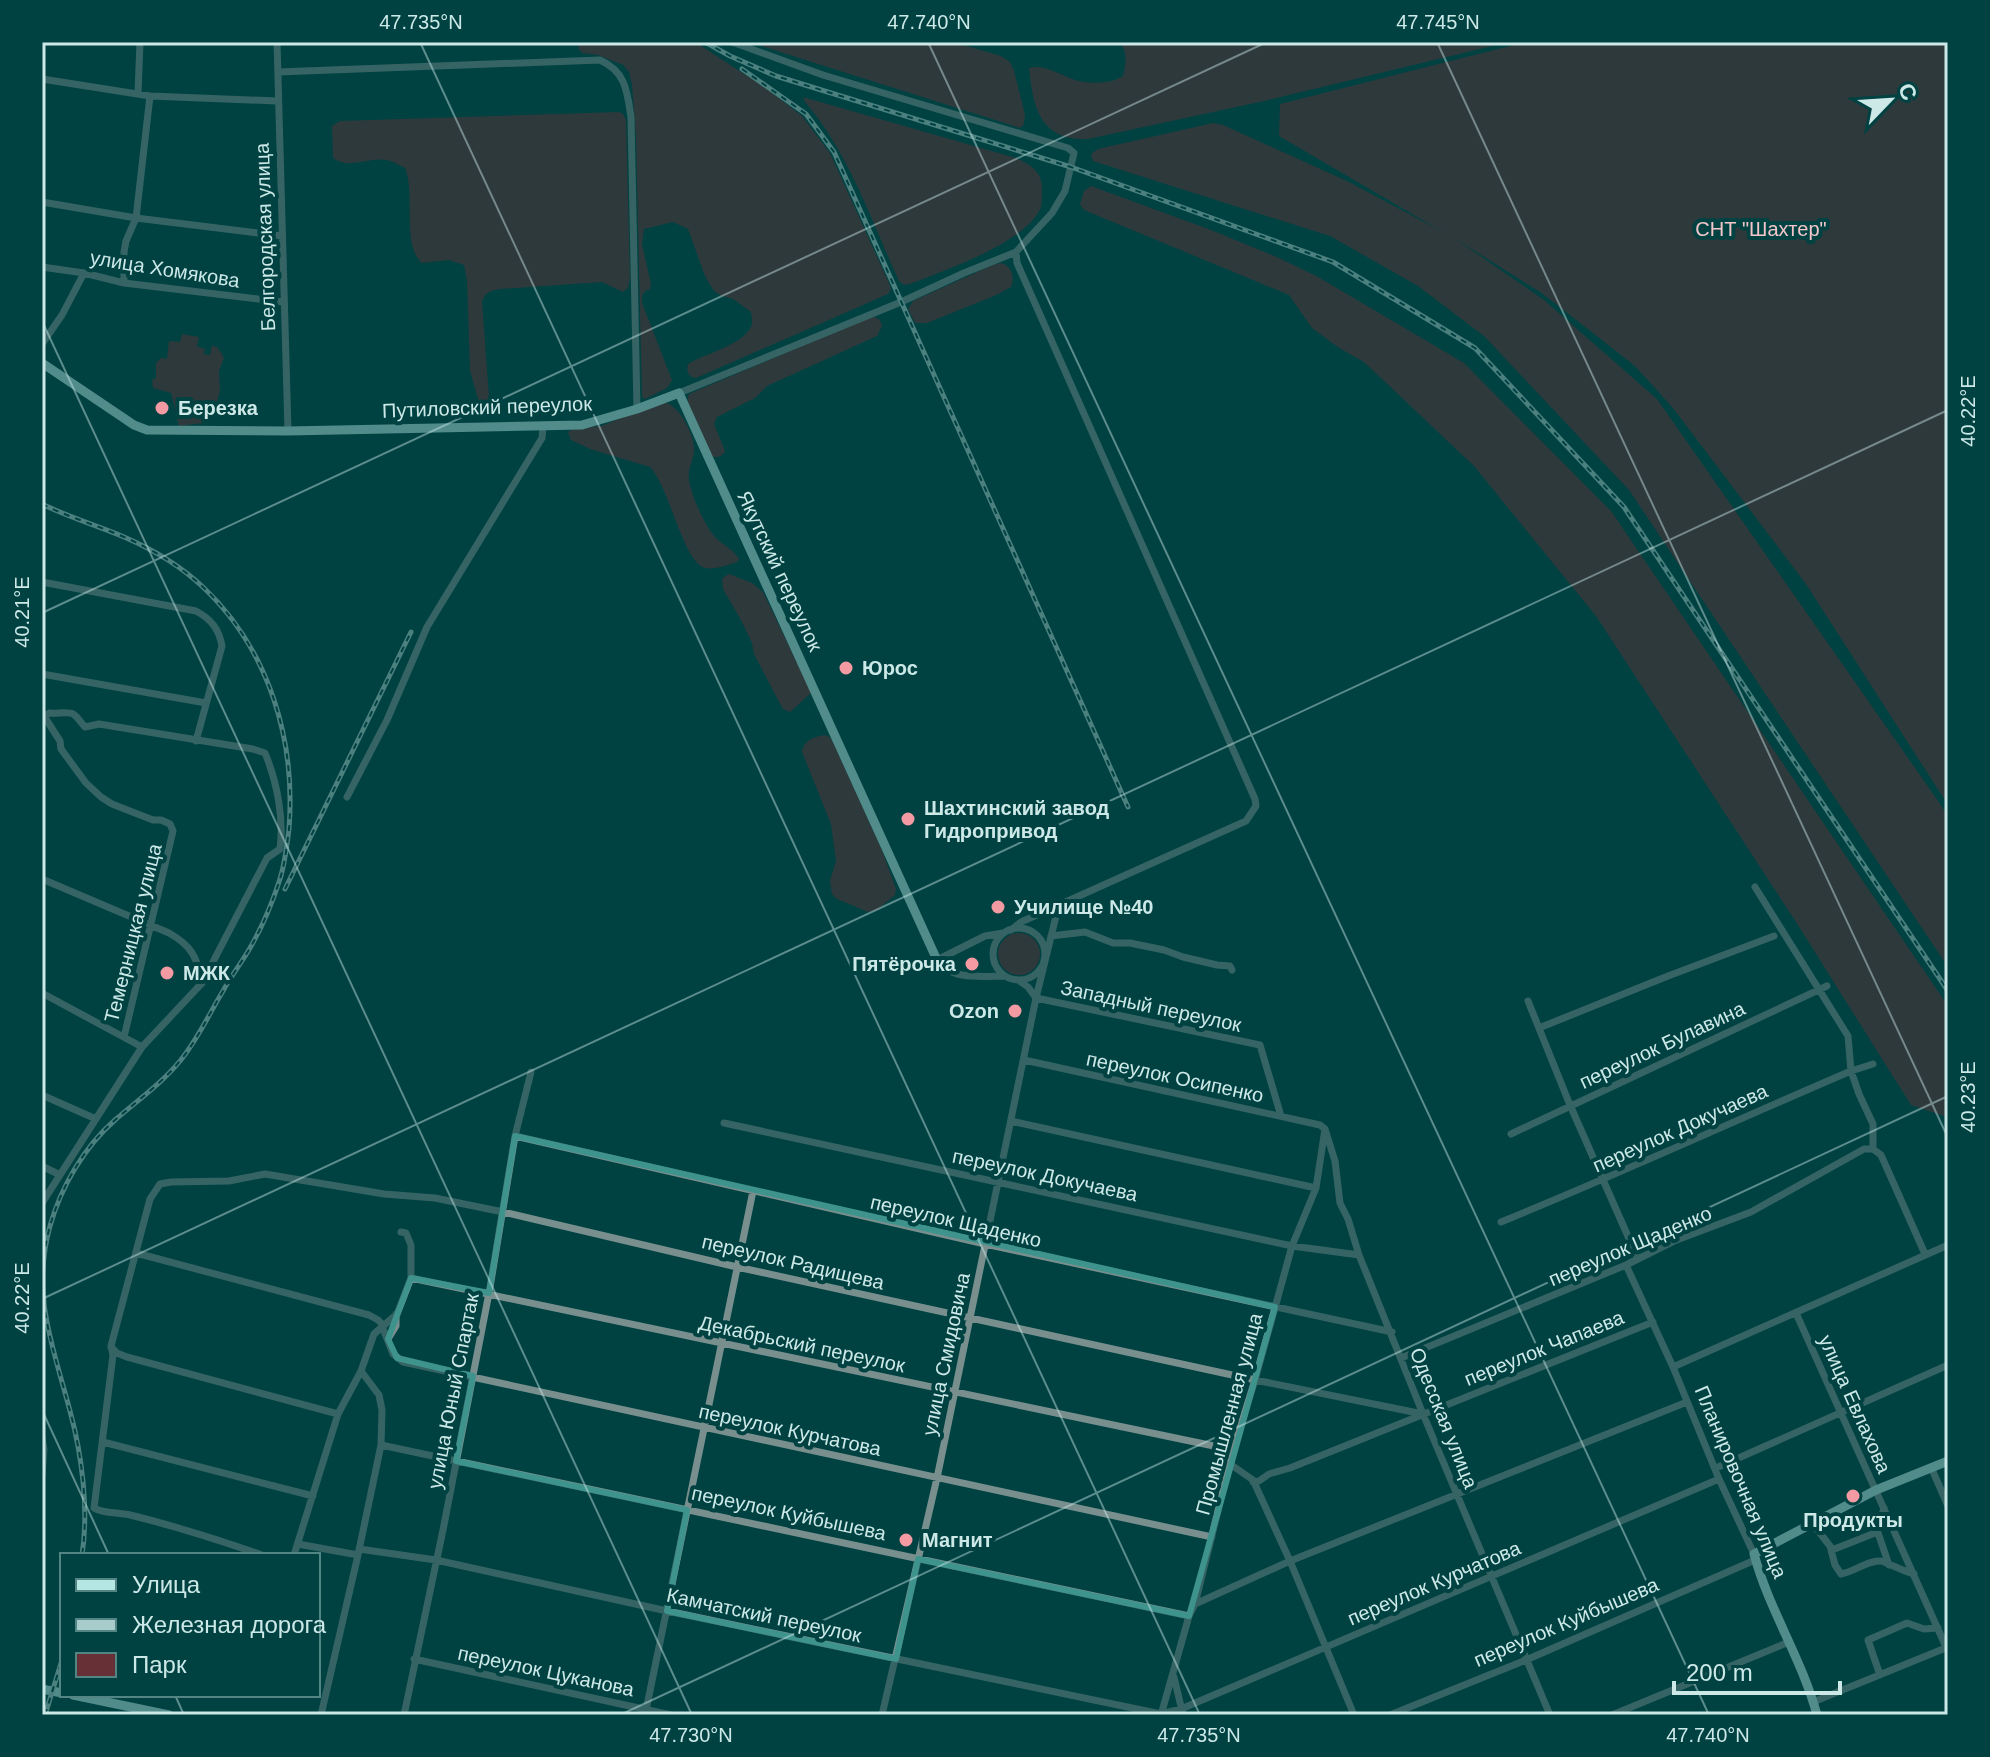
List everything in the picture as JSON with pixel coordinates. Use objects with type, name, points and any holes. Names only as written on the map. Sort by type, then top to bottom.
[{"type":"main road","name":"Путиловский переулок","points":[[42,363],[134,425],[147,430],[543,427],[593,423],[679,393]]},
{"type":"main road","name":"Якутский переулок","points":[[679,393],[937,960]]},
{"type":"main road","name":"переулок Куйбышева","points":[[1755,1557],[1876,1490],[1948,1461]]},
{"type":"main road","name":"Планировочная улица","points":[[1755,1557],[1817,1715]]},
{"type":"main road","points":[[81,1697],[137,1712],[169,1715]]},
{"type":"street","points":[[138,93],[140,42]]},
{"type":"street","name":"Белгородская улица","points":[[277,42],[288,431]]},
{"type":"street","points":[[732,42],[823,75],[1068,148],[1074,153],[1065,191],[1052,213],[1016,252],[1017,263],[1256,806],[1246,821],[1021,922],[997,942],[994,954],[997,967],[1005,976]]},
{"type":"street","points":[[278,72],[600,60],[621,75],[631,117],[637,409]]},
{"type":"street","points":[[42,79],[150,96],[277,101]]},
{"type":"street","points":[[124,283],[124,252],[136,218],[150,96]]},
{"type":"street","points":[[42,202],[136,218],[282,236]]},
{"type":"street","name":"Путиловский переулок","points":[[679,393],[1016,252]]},
{"type":"street","name":"улица Хомякова","points":[[42,267],[124,283],[283,302]]},
{"type":"street","points":[[42,344],[62,315],[84,273]]},
{"type":"street","points":[[347,797],[387,720],[427,627],[542,438],[543,427]]},
{"type":"street","points":[[42,582],[196,611],[206,616],[220,635],[222,646],[196,741],[99,724],[85,727],[75,714],[69,712],[58,715],[49,713],[43,717]]},
{"type":"street","points":[[42,674],[206,703]]},
{"type":"street","name":"Темерницкая улица","points":[[43,717],[86,783],[112,804],[153,820],[161,820],[170,824],[173,831],[124,1037]]},
{"type":"street","name":"Темерницкая улица","points":[[42,1203],[142,1047],[202,983],[267,858],[280,849],[282,819],[265,753],[196,741]]},
{"type":"street","points":[[42,879],[181,940],[197,959],[202,983]]},
{"type":"street","points":[[1755,887],[1848,1036],[1851,1071],[1873,1124],[1868,1149],[1881,1155],[1925,1254]]},
{"type":"street","name":"улица Смидовича","points":[[882,1715],[937,1478],[1036,998],[1059,904]]},
{"type":"street","points":[[1024,929],[1036,934],[1043,945],[1045,958],[1036,974],[1024,980],[1005,976],[971,977],[939,965],[937,960],[985,936],[1008,931],[1024,929]]},
{"type":"street","points":[[1051,936],[1085,932],[1113,943],[1164,950],[1230,966],[1232,970]]},
{"type":"street","points":[[1539,1028],[1774,936]]},
{"type":"street","points":[[1018,980],[1036,998]]},
{"type":"street","name":"переулок Булавина","points":[[1511,1134],[1827,986]]},
{"type":"street","points":[[42,993],[142,1047]]},
{"type":"street","name":"Западный переулок","points":[[1036,998],[1260,1045],[1281,1116]]},
{"type":"street","points":[[1528,1001],[1638,1259]]},
{"type":"street","name":"переулок Осипенко","points":[[1024,1060],[1322,1127]]},
{"type":"street","name":"переулок Докучаева","points":[[1501,1222],[1873,1064]]},
{"type":"street","name":"улица Юный Спартак","points":[[404,1715],[489,1293],[515,1136],[531,1072]]},
{"type":"street","points":[[42,1095],[96,1119]]},
{"type":"street","points":[[1011,1121],[1316,1188]]},
{"type":"street","name":"переулок Докучаева","points":[[724,1123],[1292,1246],[1359,1255]]},
{"type":"street","name":"Промышленная улица","points":[[1161,1714],[1195,1604],[1233,1450],[1292,1246],[1316,1188],[1322,1127]]},
{"type":"street","name":"Одесская улица","points":[[1322,1127],[1335,1161],[1340,1203],[1359,1255],[1550,1715]]},
{"type":"street","name":"переулок Щаденко","points":[[515,1136],[985,1244],[1392,1332]]},
{"type":"street","name":"переулок Щаденко","points":[[1401,1358],[1626,1265],[1674,1241],[1751,1212],[1868,1149]]},
{"type":"street","points":[[42,1166],[60,1175]]},
{"type":"street","name":"переулок Радищева","points":[[136,1253],[150,1199],[160,1184],[229,1181],[265,1174],[384,1194],[435,1198],[503,1212],[737,1267],[1423,1414]]},
{"type":"street","points":[[646,1712],[753,1191]]},
{"type":"street","points":[[388,1339],[396,1326],[396,1314],[411,1278],[411,1245],[406,1233],[401,1232]]},
{"type":"street","points":[[1673,1367],[1948,1245]]},
{"type":"street","points":[[256,1553],[129,1515],[94,1508],[113,1355],[111,1346],[136,1253],[369,1315],[382,1325]]},
{"type":"street","name":"Планировочная улица","points":[[1626,1265],[1755,1557]]},
{"type":"street","name":"Декабрьский переулок","points":[[411,1278],[1233,1450]]},
{"type":"street","name":"улица Евлахова","points":[[1796,1313],[1947,1647]]},
{"type":"street","points":[[295,1553],[338,1414],[361,1371],[374,1334],[396,1314]]},
{"type":"street","name":"переулок Чапаева","points":[[1253,1482],[1653,1322]]},
{"type":"street","name":"переулок Курчатова","points":[[382,1325],[393,1354],[403,1362],[1212,1537]]},
{"type":"street","points":[[111,1346],[127,1357],[338,1414]]},
{"type":"street","points":[[1716,1468],[1948,1365]]},
{"type":"street","points":[[321,1715],[381,1445],[379,1395],[361,1371]]},
{"type":"street","points":[[1195,1604],[1290,1561],[1687,1402]]},
{"type":"street","points":[[42,1438],[42,1475]]},
{"type":"street","points":[[103,1442],[313,1496]]},
{"type":"street","name":"переулок Куйбышева","points":[[381,1445],[1189,1616]]},
{"type":"street","points":[[1230,1464],[1253,1482],[1290,1561],[1354,1715]]},
{"type":"street","points":[[1931,1467],[1948,1506]]},
{"type":"street","name":"переулок Курчатова","points":[[1161,1714],[1182,1712],[1325,1646],[1719,1479]]},
{"type":"street","points":[[1832,1550],[1875,1533],[1884,1508]]},
{"type":"street","points":[[1812,1523],[1832,1550],[1835,1565],[1841,1574],[1882,1561],[1914,1574]]},
{"type":"street","points":[[1877,1530],[1889,1565]]},
{"type":"street","name":"Камчатский переулок","points":[[298,1544],[436,1560],[1161,1714]]},
{"type":"street","name":"переулок Куйбышева","points":[[1390,1715],[1526,1660],[1755,1557]]},
{"type":"street","points":[[1880,1675],[1868,1640],[1907,1623],[1924,1629],[1938,1628]]},
{"type":"street","points":[[1612,1715],[1789,1642]]},
{"type":"street","points":[[1813,1702],[1947,1647]]},
{"type":"street","name":"переулок Цуканова","points":[[414,1659],[671,1715]]},
{"type":"street","points":[[1174,1675],[1182,1712]]},
{"type":"highlighted area","points":[[515,1136],[1275,1307],[1189,1616],[918,1559],[896,1659],[667,1611],[687,1510],[456,1461],[473,1376],[397,1358],[388,1339],[411,1278],[489,1293]]},
{"type":"green space","points":[[578,42],[695,42],[802,116],[830,153],[889,283],[891,289],[888,294],[696,378],[688,373],[688,364],[742,337],[752,324],[751,312],[733,299],[714,291],[705,276],[688,229],[673,222],[644,229],[642,244],[651,284],[642,296],[642,303],[672,380],[667,388],[645,399],[642,397],[632,85],[629,72],[623,65],[583,53],[579,50]]},
{"type":"green space","points":[[749,42],[953,42],[1001,56],[1010,62],[1014,71],[1025,115],[1024,124],[1020,128]]},
{"type":"green space","points":[[1120,42],[1509,42],[1264,101],[1088,139],[1072,138],[1049,128],[1033,96],[1029,68],[1048,69],[1085,82],[1114,80],[1123,76],[1125,66],[1125,54]]},
{"type":"green space","name":"СНТ \"Шахтер\"","points":[[1526,42],[1948,42],[1948,805],[1806,584],[1673,408],[1635,366],[1543,294],[1454,238],[1544,300],[1657,399],[1936,798],[1948,816],[1948,967],[1629,490],[1484,336],[1418,286],[1330,236],[1093,161],[1091,154],[1098,149],[1213,123],[1223,125],[1347,181],[1443,232],[1279,136],[1280,104]]},
{"type":"green space","points":[[803,97],[1016,158],[1038,173],[1042,189],[1041,207],[1033,220],[1003,243],[963,263],[904,285],[899,281],[847,165]]},
{"type":"green space","points":[[619,112],[626,120],[628,288],[623,292],[602,282],[500,289],[486,294],[482,302],[490,410],[487,414],[482,413],[470,371],[464,265],[449,260],[422,263],[412,244],[405,168],[386,160],[346,163],[333,158],[332,126],[340,121]]},
{"type":"green space","points":[[1091,186],[1279,258],[1318,277],[1464,363],[1611,511],[1948,1006],[1948,1115],[1911,1105],[1796,922],[1596,616],[1474,466],[1364,362],[1312,328],[1289,295],[1084,210],[1080,204],[1084,191]]},
{"type":"green space","points":[[1001,263],[1012,272],[1011,287],[927,323],[915,323],[908,309],[913,301]]},
{"type":"green space","points":[[873,316],[880,320],[882,326],[877,336],[767,386],[755,398],[717,417],[714,424],[725,451],[718,457],[711,454],[687,401],[689,394]]},
{"type":"green space","points":[[182,334],[199,337],[197,346],[205,349],[204,354],[210,355],[212,345],[224,358],[219,371],[220,391],[211,422],[179,426],[171,393],[153,388],[156,363],[161,358],[167,359],[169,341],[180,342]]},
{"type":"green space","points":[[666,403],[681,415],[692,436],[694,449],[689,480],[699,510],[712,533],[737,556],[737,562],[709,568],[697,563],[683,538],[664,490],[650,467],[590,449],[571,440],[568,432],[601,426]]},
{"type":"green space","points":[[729,574],[752,583],[763,592],[810,690],[810,694],[790,712],[783,709],[779,702],[723,589],[722,579]]},
{"type":"green space","points":[[824,735],[832,740],[896,889],[895,895],[877,910],[868,912],[832,894],[830,881],[836,861],[831,824],[802,752],[809,740]]},
{"type":"green space","points":[[1019,933],[1034,939],[1040,954],[1034,969],[1019,975],[1004,969],[998,954],[1004,939]]},
{"type":"railway","points":[[705,42],[776,76],[1071,167],[1333,262],[1475,348],[1624,507],[1948,991]]},
{"type":"railway","points":[[742,69],[806,114],[834,152],[1128,807]]},
{"type":"railway","points":[[42,504],[156,553],[195,580],[227,613],[246,639],[274,698],[288,763],[290,796],[289,829],[282,873],[252,944],[180,1061],[93,1142],[67,1182],[50,1226],[45,1251],[43,1298],[81,1464],[85,1520],[82,1553]]},
{"type":"railway","points":[[285,889],[411,632]]},
{"type":"railway","points":[[45,1715],[60,1666]]},
{"type":"place","name":"Березка","points":[[162,408]]},
{"type":"place","name":"Юрос","points":[[846,668]]},
{"type":"place","name":"Шахтинский завод Гидропривод","points":[[908,819]]},
{"type":"place","name":"Училище №40","points":[[998,907]]},
{"type":"place","name":"Пятёрочка","points":[[972,964]]},
{"type":"place","name":"МЖК","points":[[167,973]]},
{"type":"place","name":"Ozon","points":[[1015,1011]]},
{"type":"place","name":"Продукты","points":[[1853,1496]]},
{"type":"place","name":"Магнит","points":[[906,1540]]}]
